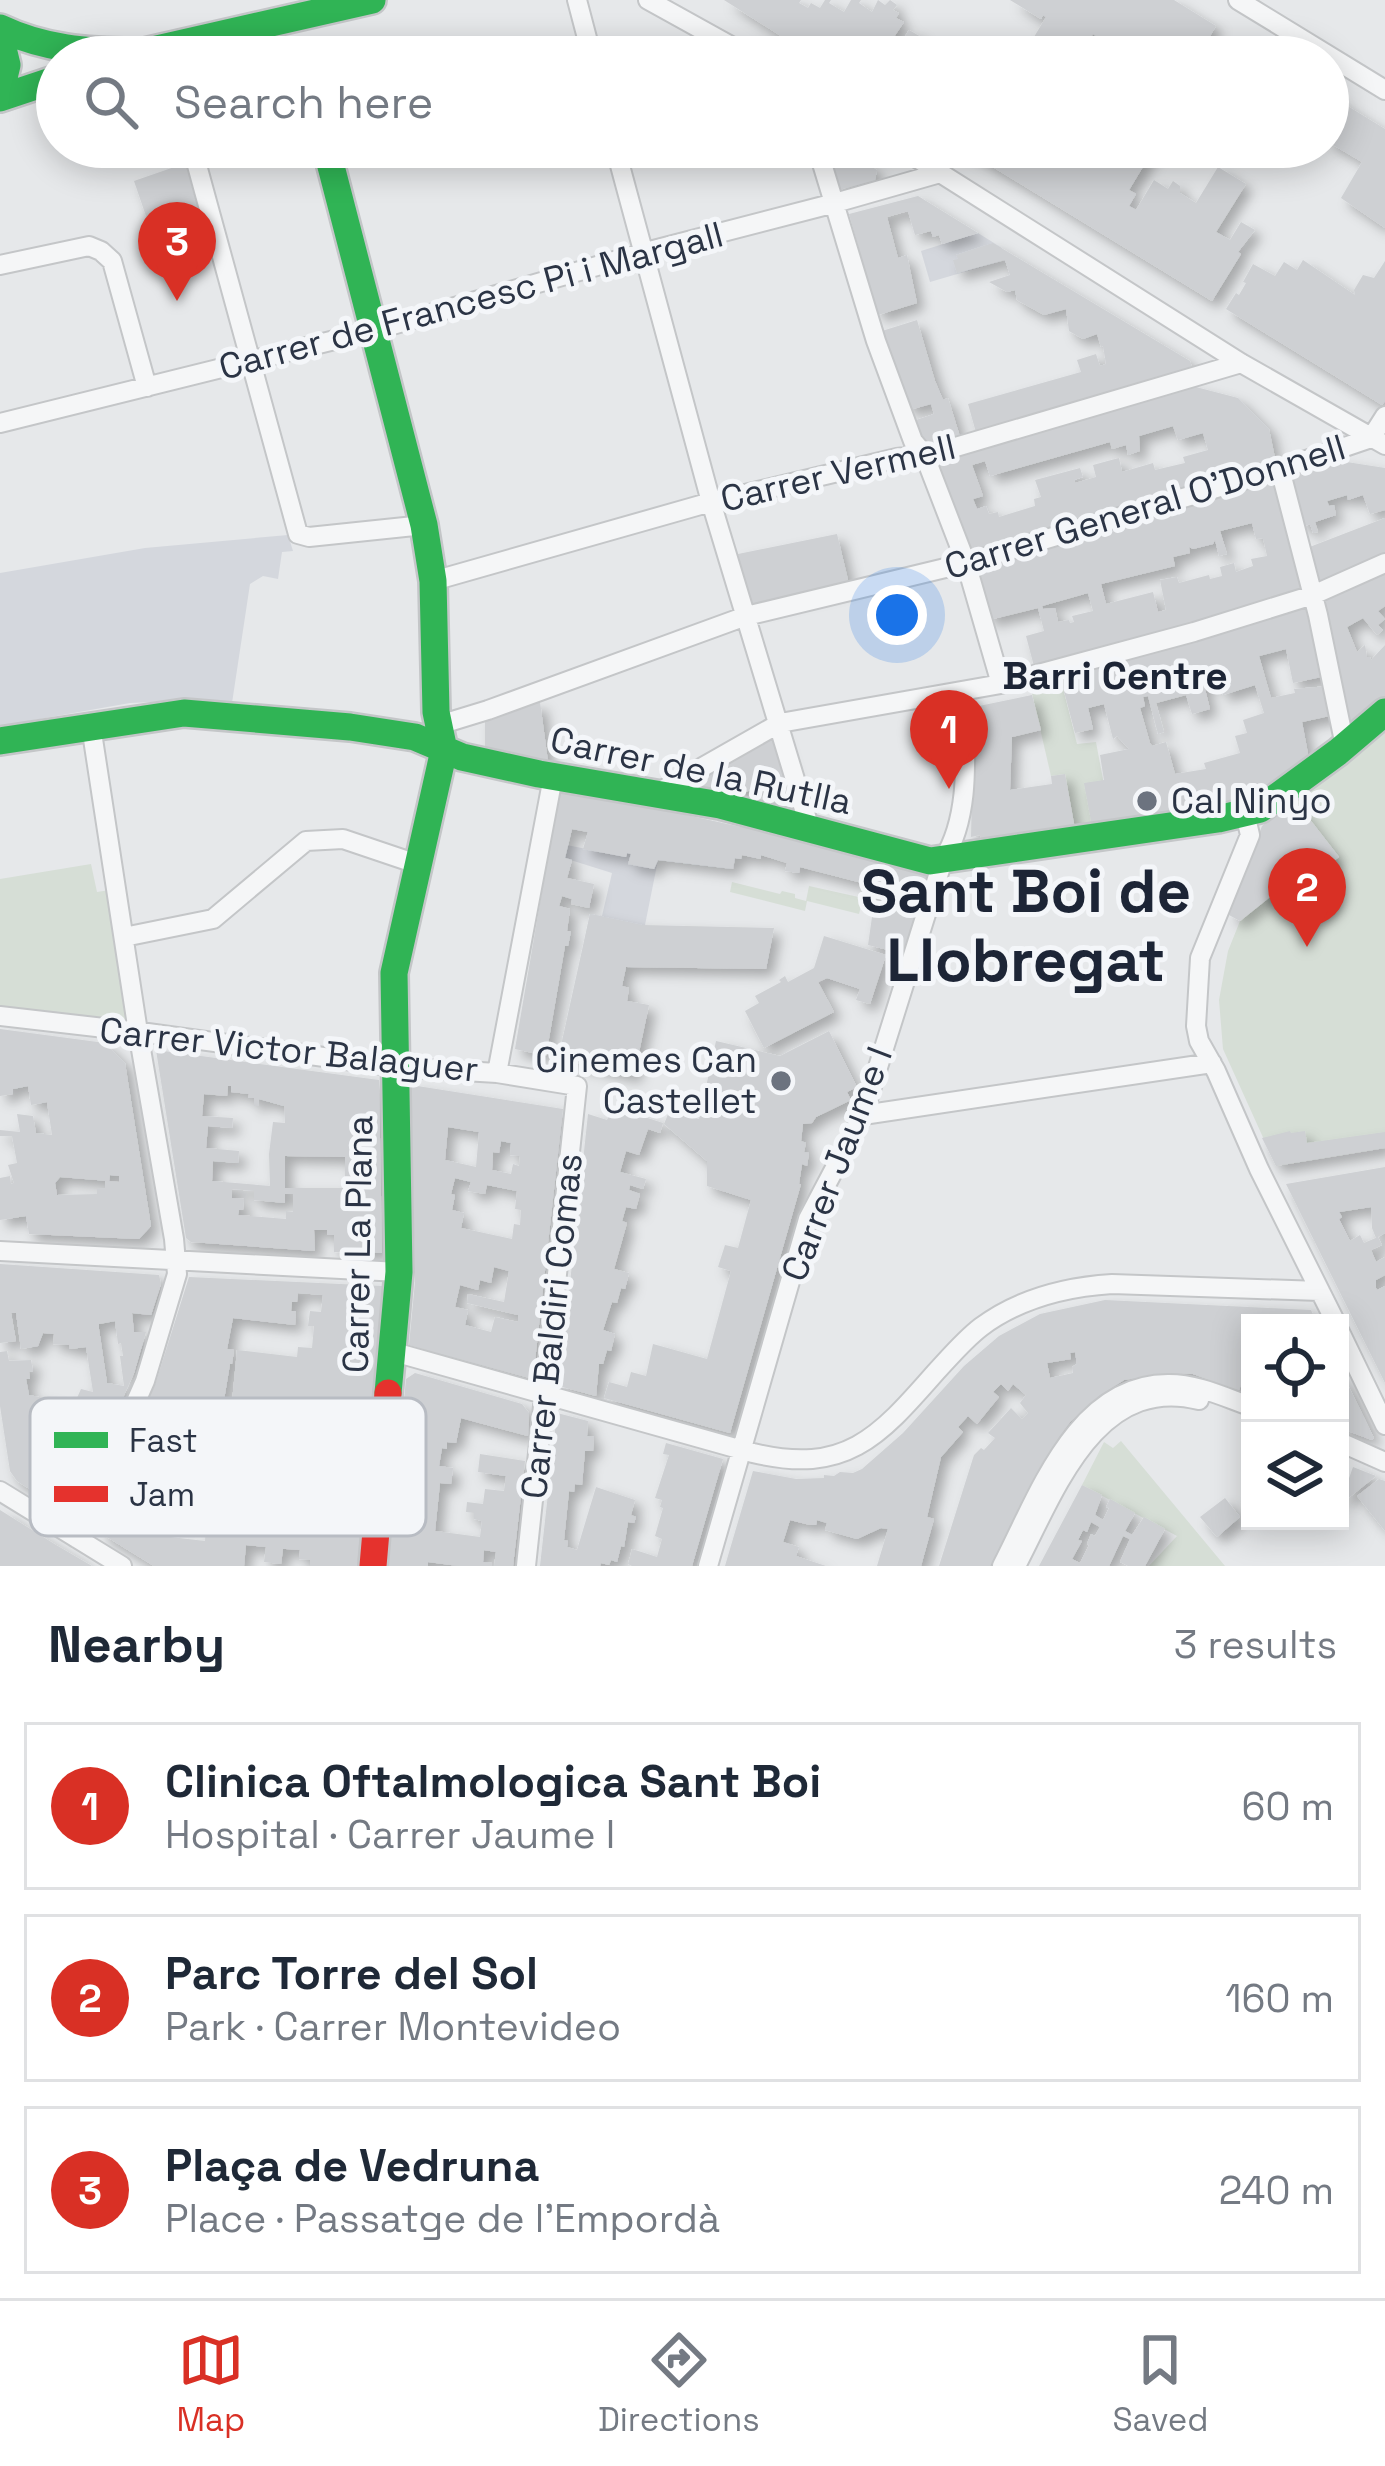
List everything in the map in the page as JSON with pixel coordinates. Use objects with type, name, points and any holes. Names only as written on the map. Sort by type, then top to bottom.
[{"type":"street","points":[[229,36],[372,0]]},
{"type":"street","points":[[578,0],[587,36]]},
{"type":"street","points":[[648,0],[713,36]]},
{"type":"street","points":[[1238,0],[1297,36]]},
{"type":"street","points":[[0,32],[36,44]]},
{"type":"street","points":[[0,32],[8,61],[0,96]]},
{"type":"street","points":[[1349,68],[1385,90]]},
{"type":"street","points":[[0,96],[36,85]]},
{"type":"street","points":[[198,168],[298,533],[309,537],[424,525]]},
{"type":"street","name":"Carrer La Plana","points":[[332,168],[424,525],[433,581],[436,712],[442,737],[394,973],[399,1272],[389,1398]]},
{"type":"street","points":[[620,168],[711,502],[810,829]]},
{"type":"street","points":[[824,168],[876,341],[966,563],[1001,685]]},
{"type":"street","points":[[932,168],[1241,363],[1378,442],[1385,416]]},
{"type":"street","name":"Carrer de Francesc Pi i Margall","points":[[0,424],[375,330],[940,173]]},
{"type":"street","points":[[0,265],[89,246],[101,251],[112,261],[147,387]]},
{"type":"street","name":"Carrer Vermell","points":[[433,581],[711,502],[924,454],[1241,363]]},
{"type":"street","name":"Carrer General O'Donnell","points":[[442,737],[488,710],[746,616],[966,563],[1378,442]]},
{"type":"street","points":[[1280,469],[1346,746]]},
{"type":"street","points":[[657,794],[780,723],[1001,685],[1313,595],[1385,563]]},
{"type":"street","name":"Carrer Jaume I","points":[[707,1566],[808,1219],[862,1115],[943,860],[958,833],[964,691]]},
{"type":"street","name":"Carrer de la Rutlla","points":[[0,741],[184,712],[442,737],[462,757],[720,806],[927,860],[1239,815]]},
{"type":"street","points":[[1239,815],[1260,809],[1385,712]]},
{"type":"street","points":[[91,726],[176,1259],[177,1274],[138,1398]]},
{"type":"street","points":[[497,1073],[554,777]]},
{"type":"street","points":[[1239,815],[1247,822],[1250,836],[1200,958],[1195,1018],[1199,1041],[1332,1314]]},
{"type":"street","points":[[124,937],[213,919],[306,841],[343,839],[417,864]]},
{"type":"street","name":"Carrer Victor Balaguer","points":[[0,1016],[578,1086]]},
{"type":"street","points":[[862,1115],[1212,1063]]},
{"type":"street","name":"Carrer Baldiri Comas","points":[[526,1566],[578,1086]]},
{"type":"street","points":[[0,1251],[399,1272]]},
{"type":"street","points":[[394,1352],[741,1449],[809,1460],[848,1451],[881,1430],[982,1326],[1018,1304],[1052,1292],[1112,1284],[1320,1291]]},
{"type":"street","points":[[1349,1351],[1385,1425]]},
{"type":"street","points":[[1002,1566],[1065,1446],[1084,1422],[1115,1397],[1147,1385],[1186,1385],[1241,1403]]},
{"type":"street","points":[[1016,1566],[1082,1446],[1131,1404],[1165,1396],[1187,1397],[1241,1416]]},
{"type":"street","points":[[1349,1449],[1382,1460]]},
{"type":"street","points":[[0,1491],[30,1510]]},
{"type":"street","points":[[73,1536],[122,1566]]},
{"type":"street","name":"Carrer La Plana","points":[[373,1566],[376,1536]]},
{"type":"shaded area","points":[[978,233],[1002,248],[1005,260],[930,282],[921,251]]},
{"type":"shaded area","points":[[288,535],[293,551],[282,552],[278,579],[263,576],[250,584],[232,703],[130,703],[0,726],[0,573],[145,548]]},
{"type":"shaded area","points":[[1060,676],[1077,744],[1096,742],[1111,823],[1075,829],[1065,774],[1051,776],[1030,685]]},
{"type":"shaded area","points":[[1385,724],[1385,1148],[1276,1166],[1223,1049],[1219,1000],[1228,951],[1240,921],[1290,881],[1315,912],[1332,898],[1314,876],[1339,857],[1294,799]]},
{"type":"shaded area","points":[[640,805],[740,827],[733,869],[658,860],[645,925],[584,943],[590,914],[602,916],[612,873],[545,852],[547,841],[626,857]]},
{"type":"shaded area","points":[[91,864],[97,892],[110,890],[133,1027],[0,1011],[0,879]]},
{"type":"shaded area","points":[[732,882],[795,894],[806,901],[809,886],[863,898],[859,914],[807,901],[805,911],[730,892]]},
{"type":"shaded area","points":[[1121,1441],[1225,1566],[1149,1566],[1177,1536],[1082,1485],[1104,1442],[1113,1448]]},
{"type":"building","points":[[724,0],[801,0],[808,8],[811,3],[820,8],[831,0],[844,12],[851,0],[861,0],[872,12],[878,0],[885,5],[890,0],[897,5],[893,10],[899,13],[896,18],[904,22],[895,36],[781,36]]},
{"type":"building","points":[[1010,0],[1174,0],[1216,26],[1210,36],[1035,36],[1046,17],[1041,19]]},
{"type":"building","points":[[1349,107],[1385,129],[1385,228],[1341,198],[1362,162],[1349,154]]},
{"type":"building","points":[[172,168],[187,168],[201,215],[159,229],[155,216],[147,219],[134,181]]},
{"type":"building","points":[[832,168],[877,170],[875,180],[839,190]]},
{"type":"building","points":[[994,168],[1142,168],[1129,190],[1136,194],[1129,206],[1136,210],[1154,180],[1168,189],[1173,181],[1180,193],[1196,203],[1217,168],[1246,184],[1216,232],[1230,240],[1241,222],[1255,230],[1212,301]]},
{"type":"building","points":[[918,196],[978,233],[942,244],[931,231],[915,235],[908,211],[887,217],[898,258],[907,255],[917,303],[878,315],[849,214]]},
{"type":"building","points":[[993,243],[1190,361],[1193,370],[977,436],[968,404],[1081,372],[1077,360],[1096,354],[1100,366],[1106,364],[1097,334],[1083,339],[1069,331],[1066,309],[1044,315],[1017,300],[1015,290],[1007,292],[989,282],[1010,275],[1005,260],[957,273],[956,255]]},
{"type":"building","points":[[1303,260],[1355,295],[1363,275],[1374,278],[1385,261],[1382,405],[1226,309],[1239,295],[1253,264],[1275,276],[1284,262],[1297,270]]},
{"type":"building","points":[[917,320],[935,381],[943,400],[948,398],[961,440],[930,449],[913,421],[934,414],[931,404],[909,410],[882,331]]},
{"type":"building","points":[[1192,386],[1238,398],[1269,429],[1275,458],[1261,467],[971,554],[934,459]],"holes":[[[1173,426],[1178,440],[1203,433],[1208,450],[1183,457],[1185,463],[1155,470],[1153,463],[1122,472],[1119,458],[1093,465],[1096,477],[1075,483],[1083,477],[1080,468],[1035,480],[1041,497],[1034,499],[1035,506],[999,517],[998,512],[989,514],[986,506],[977,509],[973,499],[983,496],[972,465],[985,461],[990,476],[1110,442],[1112,449],[1126,445],[1128,455],[1140,451],[1139,436]]]},
{"type":"building","points":[[1334,460],[1385,468],[1385,510],[1370,514],[1363,495],[1327,501],[1334,505],[1336,515],[1315,522],[1318,532],[1313,533],[1310,524],[1302,527],[1290,473]]},
{"type":"building","points":[[1275,477],[1301,589],[1035,670],[1026,636],[1044,631],[1038,608],[989,620],[974,568]],"holes":[[[1252,523],[1256,539],[1263,538],[1267,556],[1251,559],[1253,566],[1236,572],[1234,563],[1220,567],[1222,576],[1210,579],[1209,575],[1179,583],[1177,577],[1160,580],[1166,610],[1158,612],[1153,592],[1106,604],[1101,584],[1175,566],[1173,557],[1215,540],[1219,556],[1227,554],[1220,531]],[[1088,593],[1093,611],[1072,616],[1074,622],[1058,622],[1055,608],[1042,606]]]},
{"type":"building","points":[[1385,518],[1385,556],[1316,585],[1307,548]]},
{"type":"building","points":[[837,534],[849,584],[751,606],[738,554]]},
{"type":"building","points":[[1385,572],[1385,606],[1378,611],[1385,619],[1378,625],[1383,630],[1377,635],[1363,618],[1347,627],[1357,652],[1365,645],[1371,660],[1385,645],[1385,698],[1349,732],[1320,600]]},
{"type":"building","points":[[1309,604],[1326,676],[1293,683],[1286,649],[1259,656],[1271,698],[1295,693],[1294,689],[1328,686],[1334,715],[1302,722],[1309,759],[1253,798],[1092,826],[1084,783],[1104,780],[1100,755],[1129,749],[1117,736],[1113,739],[1104,704],[1088,708],[1093,729],[1075,733],[1060,676]],"holes":[[[1218,680],[1223,695],[1255,685],[1264,713],[1243,720],[1247,733],[1235,736],[1240,753],[1204,763],[1206,769],[1175,774],[1166,742],[1150,743],[1140,708],[1145,706],[1143,697],[1148,696],[1158,734],[1164,732],[1156,703],[1186,695],[1192,714],[1210,709],[1204,685]]]},
{"type":"building","points":[[1032,695],[1041,730],[1012,737],[1010,790],[1052,784],[1051,776],[1065,774],[1075,829],[982,842],[980,835],[971,837],[974,707]]},
{"type":"building","points":[[540,702],[549,769],[485,752],[485,717]]},
{"type":"building","points":[[777,733],[801,811],[791,814],[785,796],[769,801],[763,785],[736,796],[692,792],[690,782]]},
{"type":"building","points":[[559,785],[641,800],[640,805],[740,827],[741,819],[928,870],[904,954],[868,945],[873,910],[879,909],[883,896],[864,891],[866,884],[800,867],[799,873],[785,871],[787,863],[761,855],[761,859],[735,858],[733,869],[658,860],[654,869],[628,864],[631,854],[583,849],[588,832],[572,829],[565,858],[572,860],[567,878],[594,884],[589,908],[571,904],[572,899],[562,896],[559,906],[570,909],[567,931],[571,931],[546,1056],[515,1049],[545,874],[540,873]]},
{"type":"building","points":[[1294,799],[1339,857],[1314,876],[1333,899],[1315,912],[1290,881],[1240,921],[1229,915],[1262,826]]},
{"type":"building","points":[[590,914],[642,925],[774,928],[766,969],[626,967],[622,986],[629,988],[627,1001],[649,1005],[634,1076],[558,1059]]},
{"type":"building","points":[[824,936],[886,955],[870,1004],[856,1000],[860,989],[827,978],[818,982],[834,1012],[764,1048],[745,1011],[759,1003],[755,996],[785,976],[788,982],[814,968]]},
{"type":"building","points":[[0,1029],[105,1043],[125,1063],[151,1226],[139,1239],[29,1234],[26,1216],[0,1220],[0,1178],[10,1176],[14,1183],[8,1165],[17,1163],[12,1136],[0,1136],[0,1130],[20,1132],[17,1114],[33,1116],[36,1133],[52,1135],[47,1102],[31,1105],[28,1086],[0,1096]],"holes":[[[110,1175],[119,1176],[119,1182],[105,1181],[105,1188],[97,1188],[97,1194],[57,1195],[55,1183],[60,1177],[109,1181]]]},
{"type":"building","points":[[829,1031],[857,1087],[847,1092],[851,1100],[803,1124],[801,1141],[806,1143],[804,1152],[809,1153],[807,1166],[802,1164],[801,1184],[730,1433],[604,1398],[609,1382],[627,1387],[631,1372],[646,1376],[653,1344],[707,1359],[731,1271],[718,1267],[725,1245],[738,1248],[751,1200],[707,1186],[707,1161],[664,1124],[669,1112],[699,1119],[716,1041],[780,1056]]},
{"type":"building","points":[[156,1050],[379,1080],[382,1253],[334,1252],[334,1235],[327,1235],[327,1230],[314,1230],[315,1251],[186,1238]],"holes":[[[228,1086],[231,1092],[249,1094],[254,1106],[259,1106],[259,1099],[284,1106],[285,1123],[273,1122],[270,1186],[212,1181],[213,1161],[238,1163],[239,1151],[206,1148],[208,1126],[232,1128],[233,1118],[202,1116],[204,1094],[227,1096]],[[285,1156],[345,1157],[345,1188],[285,1188]],[[232,1189],[254,1191],[254,1200],[285,1203],[285,1194],[293,1194],[293,1212],[286,1211],[286,1219],[238,1215],[244,1199],[232,1198]]]},
{"type":"building","points":[[411,1085],[563,1109],[533,1379],[409,1345],[415,1282]],"holes":[[[448,1127],[479,1132],[476,1167],[445,1160]],[[501,1141],[511,1143],[510,1155],[520,1156],[511,1174],[492,1170],[493,1152],[499,1153]],[[455,1178],[471,1182],[468,1191],[485,1194],[487,1185],[517,1191],[520,1225],[514,1224],[512,1239],[461,1228],[464,1213],[452,1210],[455,1195],[451,1194]],[[494,1267],[509,1271],[504,1302],[468,1294],[467,1303],[518,1315],[518,1322],[495,1317],[491,1332],[465,1325],[468,1310],[455,1307],[460,1285],[478,1290],[480,1280],[491,1283]]]},
{"type":"building","points":[[611,1111],[663,1123],[660,1133],[648,1129],[639,1155],[626,1151],[620,1172],[646,1179],[643,1189],[630,1185],[629,1190],[640,1194],[636,1209],[626,1207],[622,1221],[627,1223],[614,1269],[629,1273],[603,1330],[615,1334],[611,1351],[607,1350],[599,1364],[596,1396],[559,1386],[588,1114],[607,1120]]},
{"type":"building","points":[[1305,1131],[1307,1143],[1385,1132],[1385,1148],[1276,1166],[1262,1138]]},
{"type":"building","points":[[1385,1167],[1385,1233],[1377,1237],[1382,1245],[1371,1250],[1376,1262],[1385,1257],[1385,1275],[1376,1280],[1376,1288],[1385,1286],[1385,1383],[1286,1184]],"holes":[[[1371,1207],[1376,1238],[1364,1243],[1360,1235],[1350,1241],[1339,1212]]]},
{"type":"building","points":[[0,1264],[159,1275],[161,1284],[151,1315],[132,1313],[134,1332],[146,1332],[123,1398],[77,1398],[81,1389],[93,1392],[86,1347],[53,1344],[54,1334],[43,1333],[38,1346],[21,1349],[16,1313],[11,1313],[16,1341],[0,1343]],"holes":[[[115,1321],[120,1356],[124,1386],[107,1383],[99,1324]]]},
{"type":"building","points":[[189,1277],[383,1286],[373,1398],[232,1398],[237,1350],[297,1357],[298,1347],[312,1348],[310,1311],[321,1312],[323,1295],[298,1293],[291,1311],[296,1311],[295,1325],[233,1318],[227,1349],[234,1350],[224,1398],[149,1398]]},
{"type":"building","points":[[1105,1300],[1311,1310],[1313,1314],[1241,1314],[1239,1390],[1193,1374],[1170,1373],[1124,1380],[1100,1395],[1059,1437],[990,1566],[939,1566],[974,1455],[995,1438],[988,1433],[1011,1408],[1022,1419],[1028,1413],[1020,1403],[1026,1395],[1013,1384],[1008,1391],[1001,1384],[993,1392],[999,1397],[977,1424],[968,1416],[958,1427],[963,1432],[941,1457],[927,1517],[934,1519],[921,1566],[877,1566],[888,1529],[857,1539],[825,1530],[827,1523],[817,1520],[810,1525],[790,1520],[783,1542],[799,1547],[796,1556],[826,1566],[725,1566],[753,1471],[796,1479],[862,1469],[999,1336],[1040,1314]],"holes":[[[1075,1352],[1077,1364],[1073,1373],[1050,1378],[1047,1363],[1071,1359],[1070,1353]]]},
{"type":"building","points":[[7,1351],[9,1361],[31,1360],[33,1371],[26,1379],[29,1395],[44,1398],[30,1398],[30,1489],[10,1471],[0,1406],[0,1352]]},
{"type":"building","points":[[415,1373],[522,1404],[529,1413],[528,1436],[461,1418],[456,1443],[447,1442],[447,1449],[442,1448],[439,1466],[453,1468],[451,1484],[440,1483],[435,1531],[480,1537],[482,1521],[466,1512],[467,1502],[483,1504],[485,1489],[504,1491],[506,1476],[478,1472],[480,1454],[525,1461],[513,1566],[494,1566],[496,1552],[484,1550],[483,1562],[492,1566],[428,1562],[428,1566],[388,1566],[391,1536],[426,1536],[426,1398],[404,1398],[406,1379]]},
{"type":"building","points":[[1349,1387],[1374,1438],[1349,1431]]},
{"type":"building","points":[[557,1413],[588,1421],[587,1436],[594,1437],[593,1451],[585,1451],[582,1485],[575,1484],[574,1492],[569,1491],[567,1547],[577,1550],[596,1487],[635,1500],[634,1523],[628,1522],[624,1547],[617,1562],[611,1560],[609,1565],[540,1566]]},
{"type":"building","points":[[666,1443],[723,1459],[692,1566],[632,1566],[628,1564],[632,1549],[657,1557],[662,1539],[655,1536],[662,1500],[655,1498],[669,1455],[663,1454]]},
{"type":"building","points":[[1353,1467],[1376,1476],[1349,1498]]},
{"type":"building","points":[[1379,1479],[1385,1481],[1385,1531],[1357,1496]]},
{"type":"building","points":[[1082,1485],[1102,1495],[1095,1515],[1103,1520],[1110,1499],[1135,1513],[1125,1531],[1132,1535],[1144,1517],[1165,1529],[1145,1566],[1120,1562],[1130,1539],[1123,1536],[1109,1566],[1039,1566]],"holes":[[[1091,1522],[1100,1527],[1095,1536],[1091,1534],[1080,1563],[1072,1559],[1083,1530],[1087,1532]]]},
{"type":"building","points":[[1225,1498],[1240,1517],[1217,1537],[1200,1517]]},
{"type":"building","points":[[0,1510],[30,1529],[30,1536],[42,1536],[92,1566],[0,1566]]},
{"type":"building","points":[[105,1536],[205,1541],[205,1536],[360,1536],[357,1566],[310,1566],[310,1560],[299,1559],[300,1550],[286,1549],[281,1564],[264,1562],[266,1547],[246,1545],[244,1566],[154,1566]]},
{"type":"traffic: fast","points":[[214,36],[372,0]]},
{"type":"traffic: fast","points":[[0,28],[36,42]]},
{"type":"traffic: fast","points":[[0,36],[7,65],[0,94]]},
{"type":"traffic: fast","points":[[0,98],[36,86]]},
{"type":"traffic: fast","points":[[331,168],[424,525],[433,581],[436,712],[444,750],[394,973],[399,1272],[388,1393]]},
{"type":"traffic: fast","points":[[0,741],[184,713],[350,727],[415,737],[462,757],[539,774],[720,805],[930,861],[1260,809],[1385,712]]},
{"type":"traffic: jam","points":[[388,1393],[388,1398]]},
{"type":"traffic: jam","points":[[373,1566],[376,1536]]},
{"type":"place","name":"Plaça de Vedruna","points":[[177,301]]},
{"type":"place","name":"Clinica Oftalmologica Sant Boi","points":[[949,789]]},
{"type":"place","name":"Cal Ninyo","points":[[1147,801]]},
{"type":"place","name":"Parc Torre del Sol","points":[[1307,947]]},
{"type":"place","name":"Cinemes Can Castellet","points":[[781,1081]]},
{"type":"district","name":"Barri Centre","points":[[1115,675]]},
{"type":"district","name":"Sant Boi de Llobregat","points":[[1026,926]]}]
